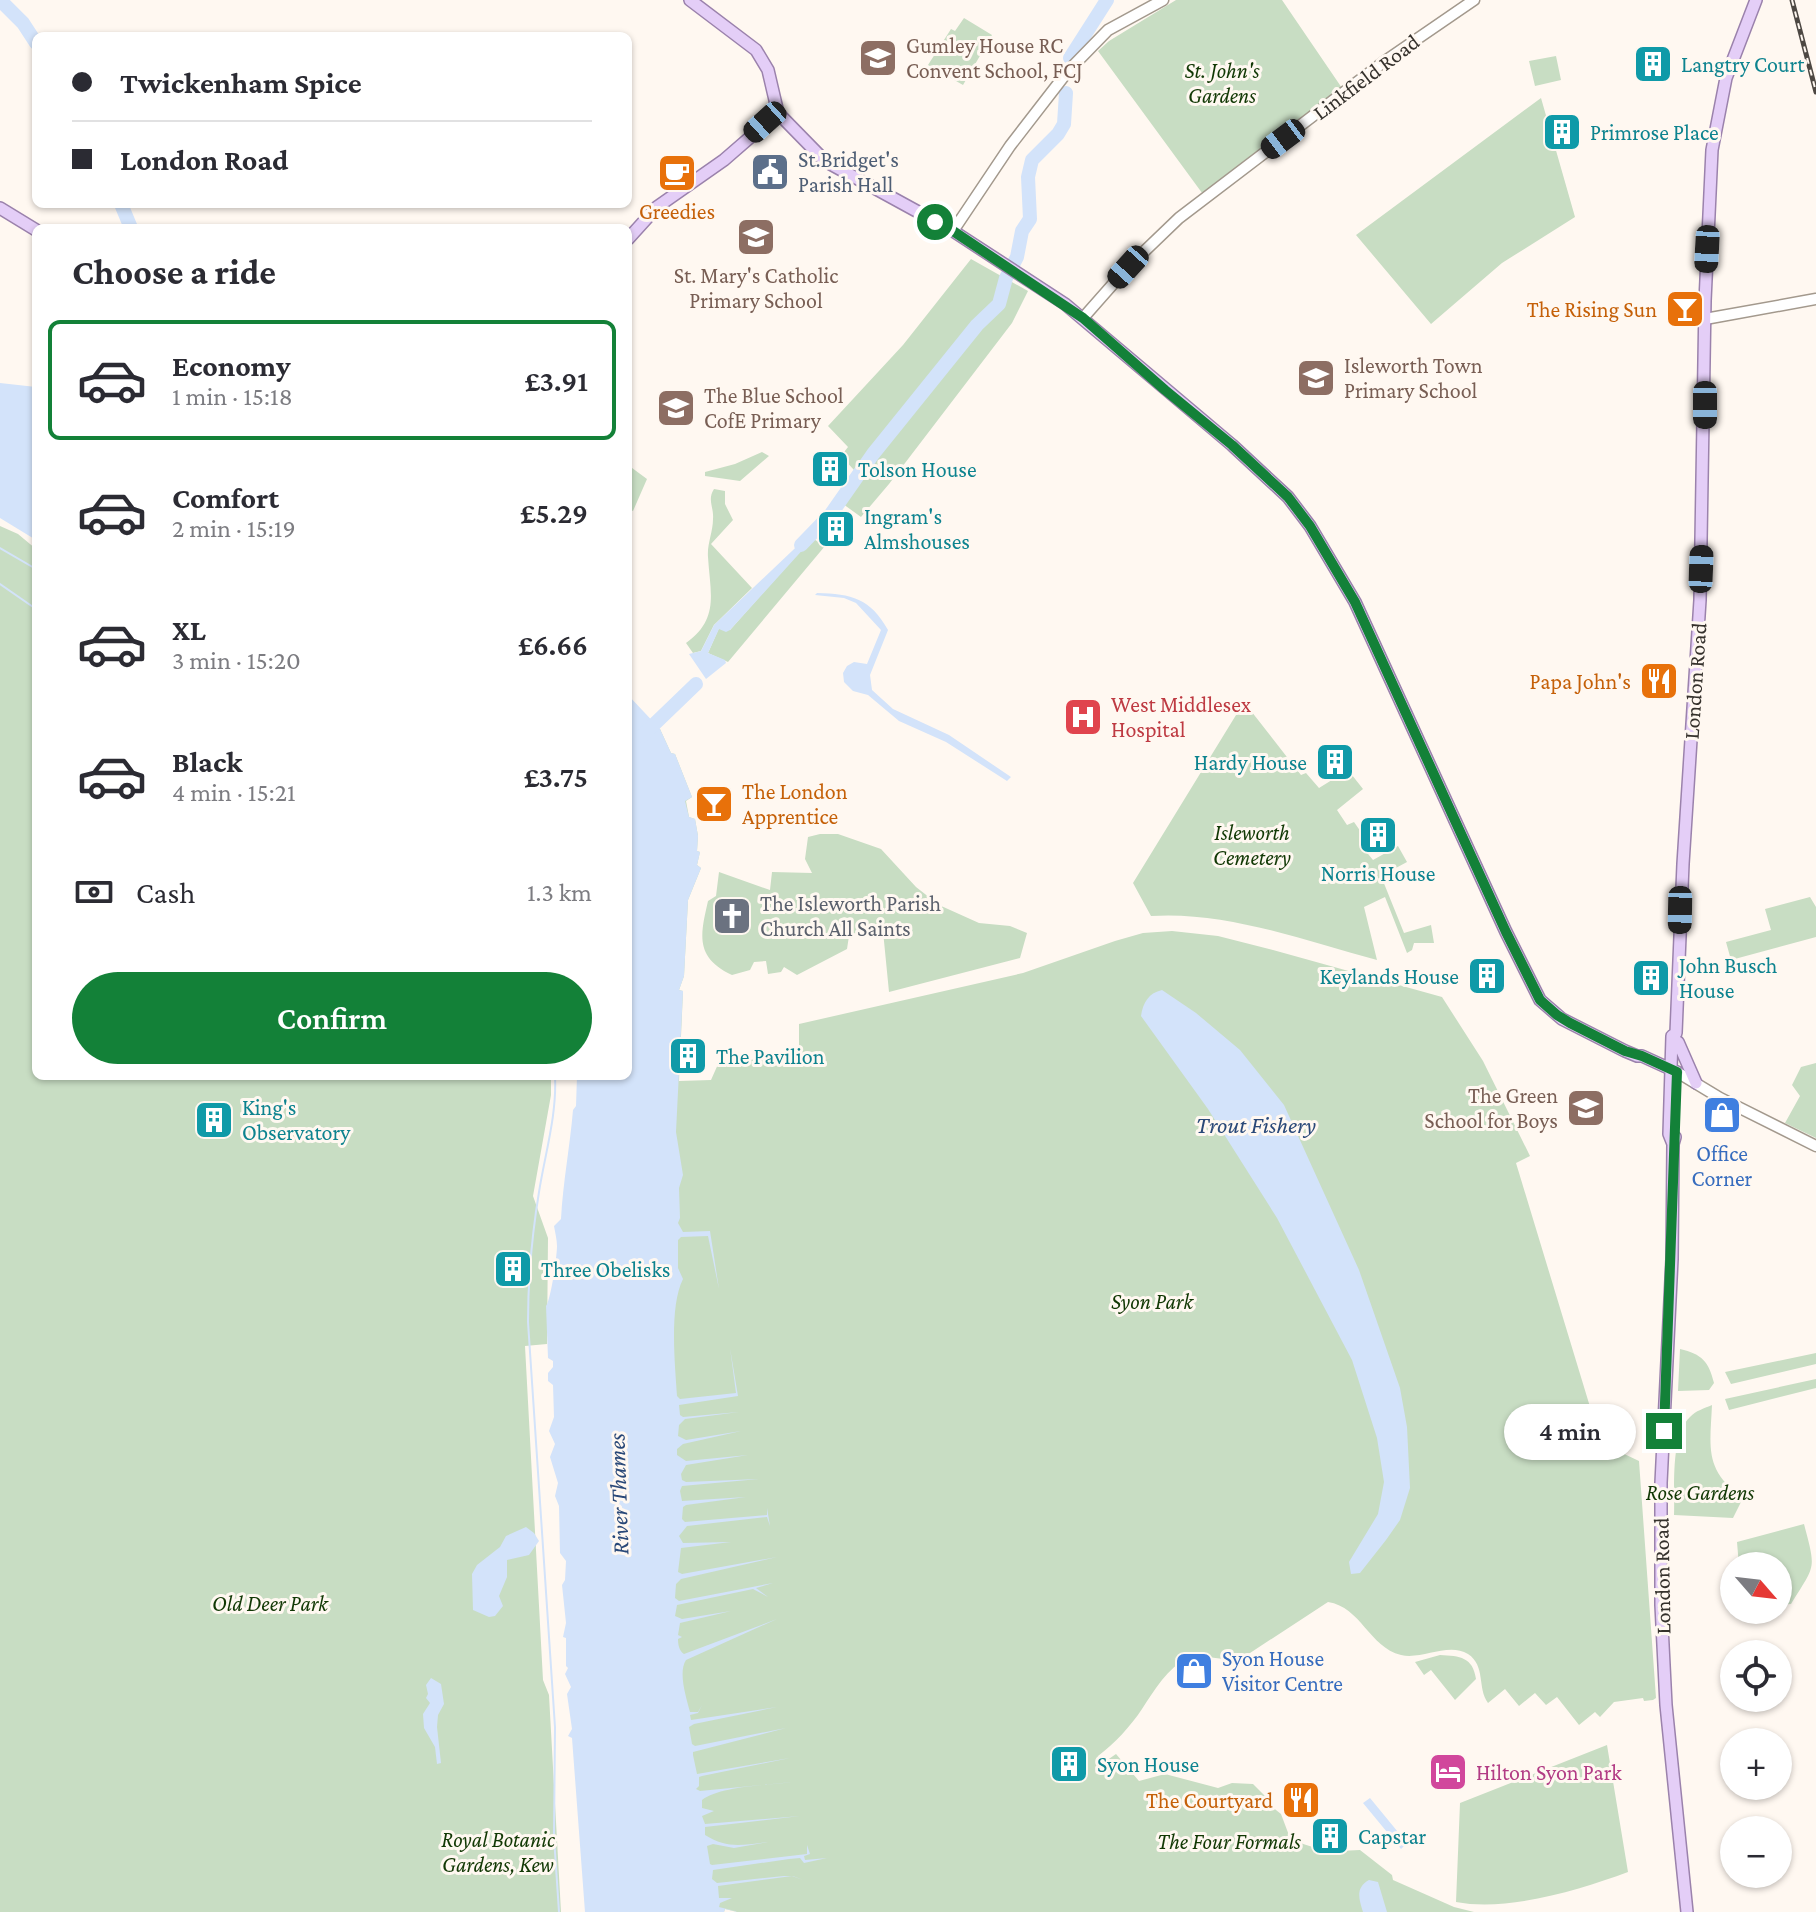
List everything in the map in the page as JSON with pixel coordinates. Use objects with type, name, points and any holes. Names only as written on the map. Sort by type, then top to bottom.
[{"type":"main road","points":[[690,0],[756,50],[768,70],[778,113],[806,145],[828,163],[953,231],[1083,318],[1267,476],[1306,519],[1355,602],[1540,1000],[1562,1019],[1674,1075]]},
{"type":"main road","name":"London Road","points":[[1687,1912],[1666,1705],[1661,1616],[1661,1483],[1672,1259],[1673,1144],[1676,1134],[1675,1040],[1700,600],[1705,319],[1714,128],[1733,55],[1756,0]]},
{"type":"main road","points":[[632,235],[657,207],[724,160],[778,113]]},
{"type":"main road","points":[[0,208],[32,228]]},
{"type":"main road","points":[[1641,1057],[1675,1040],[1700,1086]]},
{"type":"street","points":[[953,231],[1010,146],[1068,71],[1108,30],[1163,0]]},
{"type":"street","name":"Linkfield Road","points":[[1083,318],[1128,267],[1179,218],[1385,61],[1474,0]]},
{"type":"street","points":[[1705,319],[1816,299]]},
{"type":"street","points":[[1674,1075],[1816,1146]]},
{"type":"green space","name":"St. John's Gardens","points":[[1176,0],[1282,0],[1344,91],[1205,197],[1098,51]]},
{"type":"green space","points":[[964,18],[992,35],[963,85],[928,65],[951,29],[955,31]]},
{"type":"green space","points":[[1556,56],[1561,80],[1535,86],[1529,61]]},
{"type":"green space","points":[[1541,98],[1575,217],[1502,263],[1431,324],[1356,235]]},
{"type":"green space","points":[[971,259],[1028,291],[1012,323],[861,517],[843,504],[815,537],[810,529],[830,509],[854,470],[841,456],[848,447],[828,426],[903,345]]},
{"type":"green space","points":[[762,452],[769,456],[740,481],[705,476],[705,472]]},
{"type":"green space","points":[[632,468],[647,479],[632,511]]},
{"type":"green space","points":[[714,489],[725,491],[725,504],[733,520],[711,544],[752,588],[714,625],[701,651],[693,653],[686,643],[704,624],[710,604],[708,552]]},
{"type":"green space","name":"Old Deer Park","points":[[0,526],[18,534],[32,546],[32,1080],[551,1080],[533,1196],[548,1238],[547,1344],[525,1346],[543,1680],[549,1695],[561,1912],[0,1912]]},
{"type":"green space","points":[[812,538],[825,546],[728,662],[708,653],[719,628],[730,630]]},
{"type":"green space","name":"Isleworth Cemetery","points":[[1244,702],[1301,775],[1306,773],[1319,788],[1348,770],[1363,789],[1337,810],[1347,825],[1354,822],[1370,845],[1364,849],[1373,860],[1398,846],[1407,862],[1381,876],[1404,933],[1431,925],[1434,943],[1414,943],[1407,953],[1385,897],[1364,907],[1377,960],[1237,923],[1208,918],[1151,916],[1133,883]]},
{"type":"green space","name":"Syon Park","points":[[660,729],[671,753],[675,754],[692,797],[686,801],[689,817],[695,819],[697,851],[700,852],[697,865],[701,868],[688,900],[684,976],[679,990],[683,991],[679,1081],[711,1080],[719,1062],[776,1058],[799,1052],[799,1024],[1023,973],[1143,933],[1172,931],[1218,936],[1442,997],[1483,1061],[1530,1156],[1516,1163],[1601,1443],[1639,1461],[1656,1698],[1614,1702],[1600,1717],[1595,1712],[1579,1725],[1557,1697],[1546,1705],[1535,1693],[1519,1706],[1505,1689],[1488,1703],[1477,1665],[1468,1654],[1444,1650],[1409,1656],[1390,1651],[1349,1611],[1328,1602],[1250,1653],[1231,1660],[1200,1656],[1202,1659],[1196,1663],[1188,1657],[1162,1680],[1127,1728],[1098,1756],[1103,1763],[1116,1754],[1139,1781],[1165,1774],[1218,1788],[1232,1783],[1253,1784],[1281,1814],[1290,1838],[1324,1850],[1360,1850],[1392,1875],[1393,1880],[1454,1907],[1474,1912],[737,1912],[725,1909],[724,1912],[678,1912],[632,1036],[632,931]]},
{"type":"green space","points":[[838,834],[881,849],[916,887],[939,905],[979,923],[1010,926],[1027,933],[1020,958],[889,992],[883,931],[876,925],[849,936],[847,949],[797,975],[784,967],[781,972],[768,974],[766,961],[754,962],[750,970],[732,975],[720,968],[706,953],[702,935],[708,901],[716,896],[719,872],[770,890],[772,872],[812,873],[805,859],[808,837]]},
{"type":"green space","points":[[1810,897],[1816,907],[1816,937],[1731,960],[1726,942],[1771,930],[1765,909]]},
{"type":"green space","points":[[1816,1063],[1816,1138],[1785,1123],[1800,1096],[1792,1085],[1801,1067]]},
{"type":"green space","points":[[1680,1349],[1694,1353],[1707,1364],[1714,1383],[1709,1390],[1678,1391]]},
{"type":"green space","points":[[1816,1353],[1816,1364],[1731,1384],[1725,1372]]},
{"type":"green space","points":[[1816,1379],[1816,1388],[1729,1410],[1725,1399]]},
{"type":"green space","name":"Rose Gardens","points":[[1712,1405],[1712,1457],[1721,1478],[1743,1498],[1733,1518],[1674,1515],[1679,1437],[1692,1415]]},
{"type":"green space","points":[[1804,1524],[1811,1550],[1811,1566],[1792,1602],[1792,1552],[1738,1552],[1737,1542]]},
{"type":"green space","points":[[1440,1655],[1464,1659],[1474,1672],[1476,1679],[1455,1700],[1431,1670],[1424,1675],[1415,1662]]},
{"type":"green space","points":[[1607,1745],[1628,1872],[1543,1898],[1498,1904],[1456,1902],[1460,1803]]},
{"type":"water","points":[[0,383],[32,387],[32,538],[0,518]]},
{"type":"water","points":[[812,532],[815,535],[807,545],[730,630],[719,629],[708,653],[726,663],[706,679],[689,654],[701,651],[714,625]]},
{"type":"water","points":[[815,595],[850,597],[867,604],[888,630],[870,675],[872,690],[893,709],[949,735],[1011,777],[1007,781],[946,742],[899,721],[868,695],[853,691],[844,682],[843,673],[854,662],[867,664],[881,630],[856,603],[844,598]]},
{"type":"water","name":"River Thames","points":[[632,699],[660,729],[671,753],[675,754],[692,797],[685,801],[689,817],[695,819],[697,851],[700,852],[697,865],[701,868],[688,900],[684,976],[679,990],[683,991],[676,1132],[683,1175],[679,1188],[678,1223],[683,1232],[710,1231],[719,1289],[708,1236],[681,1237],[678,1240],[678,1268],[683,1279],[676,1305],[674,1336],[677,1396],[680,1399],[736,1393],[730,1348],[738,1396],[679,1405],[680,1415],[739,1412],[685,1419],[679,1425],[678,1436],[686,1440],[741,1431],[683,1444],[677,1449],[677,1455],[686,1461],[748,1455],[686,1465],[681,1474],[686,1482],[759,1479],[682,1486],[682,1501],[746,1497],[686,1505],[682,1519],[685,1522],[767,1515],[767,1508],[770,1526],[767,1517],[687,1526],[679,1536],[683,1543],[731,1542],[681,1548],[678,1572],[682,1574],[777,1557],[681,1579],[676,1584],[675,1598],[679,1601],[773,1583],[756,1588],[768,1597],[753,1589],[677,1605],[675,1616],[682,1619],[731,1611],[680,1623],[678,1635],[682,1637],[678,1643],[684,1654],[777,1619],[686,1660],[683,1678],[690,1712],[698,1712],[702,1705],[698,1713],[690,1715],[691,1720],[777,1707],[694,1724],[689,1727],[695,1746],[786,1728],[693,1752],[693,1755],[697,1774],[790,1758],[702,1776],[696,1789],[757,1785],[720,1792],[702,1800],[702,1808],[714,1811],[702,1816],[705,1824],[800,1816],[705,1827],[705,1835],[728,1844],[768,1842],[734,1848],[713,1844],[707,1846],[710,1864],[807,1854],[807,1845],[810,1854],[804,1856],[805,1860],[827,1858],[804,1863],[800,1858],[789,1859],[713,1870],[712,1879],[717,1883],[792,1876],[718,1886],[719,1898],[732,1898],[720,1903],[719,1907],[739,1912],[725,1909],[724,1912],[585,1912],[572,1738],[568,1736],[572,1729],[567,1694],[571,1687],[565,1674],[568,1668],[566,1638],[563,1637],[566,1623],[562,1585],[566,1561],[560,1553],[559,1506],[555,1496],[558,1483],[550,1457],[555,1444],[549,1431],[554,1417],[553,1385],[548,1381],[548,1373],[553,1361],[548,1358],[546,1306],[555,1268],[557,1246],[554,1226],[561,1219],[573,1110],[576,1106],[577,1080],[632,1080]]},
{"type":"water","name":"Trout Fishery","points":[[1162,990],[1196,1013],[1240,1050],[1284,1105],[1359,1270],[1400,1388],[1407,1427],[1410,1488],[1400,1520],[1360,1573],[1351,1574],[1349,1562],[1378,1514],[1384,1482],[1377,1438],[1352,1360],[1277,1218],[1208,1109],[1141,1016],[1147,999]]},
{"type":"water","points":[[526,1527],[539,1541],[529,1555],[507,1560],[507,1577],[499,1596],[503,1606],[495,1616],[489,1617],[473,1610],[472,1574],[477,1565],[500,1547],[506,1536]]},
{"type":"water","points":[[431,1678],[441,1684],[444,1704],[438,1715],[441,1763],[437,1764],[435,1747],[424,1728],[423,1714],[430,1703],[426,1698],[426,1685]]},
{"type":"water","points":[[1370,1798],[1407,1843],[1401,1849],[1363,1803]]},
{"type":"water","points":[[1369,1880],[1378,1882],[1387,1912],[1363,1912],[1360,1890]]},
{"type":"waterway","points":[[0,0],[32,37]]},
{"type":"waterway","points":[[1070,58],[1107,0]]},
{"type":"waterway","points":[[801,545],[831,514],[873,454],[977,325],[999,304],[1006,278],[1017,257],[1022,231],[1030,219],[1028,177],[1032,160],[1064,124],[1066,93]]},
{"type":"waterway","points":[[123,208],[129,224]]},
{"type":"waterway","points":[[0,548],[32,567]]},
{"type":"waterway","points":[[0,584],[32,606]]},
{"type":"waterway","points":[[642,736],[696,684]]},
{"type":"waterway","points":[[555,1080],[552,1120],[532,1240],[528,1322],[555,1727],[554,1837],[559,1912]]},
{"type":"railway","points":[[1792,0],[1816,92]]},
{"type":"place","name":"Gumley House RC Convent School, FCJ","points":[[878,58]]},
{"type":"place","name":"Langtry Court","points":[[1653,64]]},
{"type":"place","name":"Primrose Place","points":[[1562,132]]},
{"type":"place","name":"St.Bridget's Parish Hall","points":[[770,172]]},
{"type":"place","name":"Greedies","points":[[677,173]]},
{"type":"place","name":"St. Mary's Catholic Primary School","points":[[756,237]]},
{"type":"place","name":"The Rising Sun","points":[[1685,309]]},
{"type":"place","name":"Isleworth Town Primary School","points":[[1316,378]]},
{"type":"place","name":"The Blue School CofE Primary","points":[[676,408]]},
{"type":"place","name":"Tolson House","points":[[830,469]]},
{"type":"place","name":"Ingram's Almshouses","points":[[836,529]]},
{"type":"place","name":"Papa John's","points":[[1659,681]]},
{"type":"place","name":"West Middlesex Hospital","points":[[1083,717]]},
{"type":"place","name":"Hardy House","points":[[1335,762]]},
{"type":"place","name":"The London Apprentice","points":[[714,804]]},
{"type":"place","name":"Norris House","points":[[1378,835]]},
{"type":"place","name":"The Isleworth Parish Church All Saints","points":[[732,916]]},
{"type":"place","name":"Keylands House","points":[[1487,976]]},
{"type":"place","name":"John Busch House","points":[[1651,978]]},
{"type":"place","name":"The Pavilion","points":[[688,1056]]},
{"type":"place","name":"The Green School for Boys","points":[[1586,1108]]},
{"type":"place","name":"Office Corner","points":[[1722,1115]]},
{"type":"place","name":"King's Observatory","points":[[214,1120]]},
{"type":"place","name":"Three Obelisks","points":[[513,1269]]},
{"type":"place","name":"Syon House Visitor Centre","points":[[1194,1671]]},
{"type":"place","name":"Syon House","points":[[1069,1764]]},
{"type":"place","name":"Hilton Syon Park","points":[[1448,1772]]},
{"type":"place","name":"The Courtyard","points":[[1301,1800]]},
{"type":"place","name":"Capstar","points":[[1330,1836]]},
{"type":"route","points":[[935,222],[1083,318],[1288,497],[1310,526],[1355,602],[1540,1000],[1570,1023],[1625,1051],[1677,1072],[1664,1431]]},
{"type":"park label","name":"The Four Formals","points":[[1229,1841]]},
{"type":"park label","name":"Royal Botanic Gardens, Kew","points":[[498,1852]]}]
